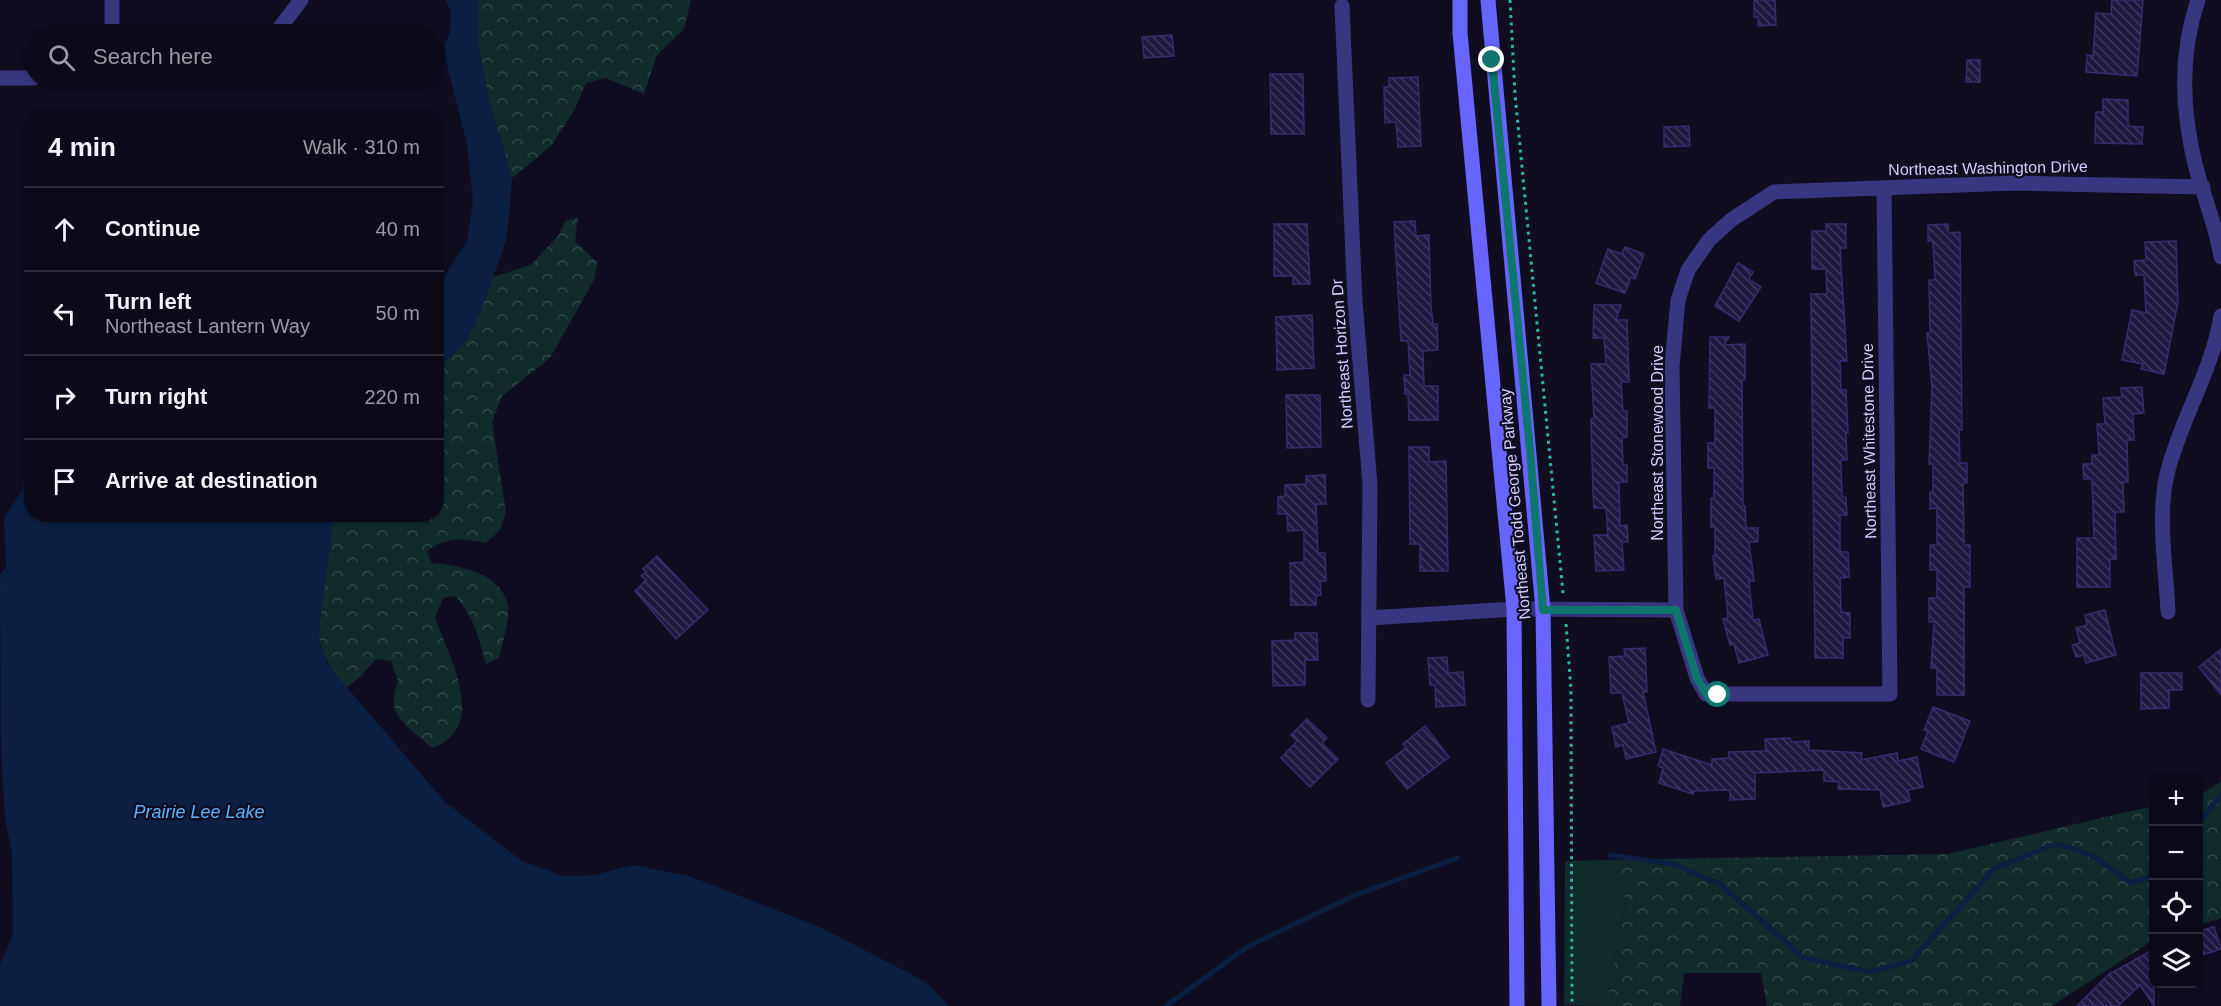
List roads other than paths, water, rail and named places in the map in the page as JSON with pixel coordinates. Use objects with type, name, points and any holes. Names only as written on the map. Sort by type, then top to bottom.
[{"type":"main road","name":"Northeast Todd George Parkway","points":[[1460,0],[1460,33],[1514,609],[1517,1006]]},
{"type":"main road","name":"Northeast Todd George Parkway","points":[[1488,0],[1543,610],[1549,1006]]},
{"type":"street","points":[[111,0],[112,24]]},
{"type":"street","points":[[284,24],[301,0]]},
{"type":"street","points":[[2198,0],[2186,45],[2184,87],[2195,163],[2221,257]]},
{"type":"street","name":"Northeast Horizon Dr","points":[[1342,6],[1355,301],[1370,485],[1368,700]]},
{"type":"street","points":[[0,78],[24,78]]},
{"type":"street","name":"Northeast Washington Drive","points":[[1774,192],[2014,183],[2203,187]]},
{"type":"street","name":"Northeast Whitestone Drive","points":[[1706,694],[1890,694],[1884,188]]},
{"type":"street","name":"Northeast Stonewood Drive","points":[[1706,694],[1697,678],[1676,610],[1672,366],[1678,300],[1688,270],[1709,240],[1731,220],[1774,192]]},
{"type":"street","points":[[2168,612],[2163,509],[2167,473],[2210,363],[2221,316]]},
{"type":"street","points":[[1369,618],[1514,609],[1676,610]]},
{"type":"water","points":[[445,0],[479,0],[479,50],[489,101],[512,178],[506,241],[480,313],[463,345],[444,362],[444,277],[467,241],[473,201],[467,144],[446,61],[445,45],[450,32],[451,11]]},
{"type":"water","name":"Prairie Lee Lake","points":[[24,478],[24,522],[333,522],[319,642],[327,664],[444,801],[522,861],[563,876],[594,875],[633,865],[689,876],[822,928],[926,982],[949,1006],[0,1006],[0,964],[13,934],[12,853],[5,819],[1,752],[0,575],[6,567],[4,518],[23,489]]},
{"type":"waterway","points":[[2203,818],[2221,794]]},
{"type":"waterway","points":[[1610,855],[1673,864],[1720,884],[1804,958],[1870,972],[1911,961],[1995,868],[2057,844],[2093,856],[2131,883],[2149,878]]},
{"type":"waterway","points":[[1166,1006],[1247,947],[1353,896],[1457,858]]}]
